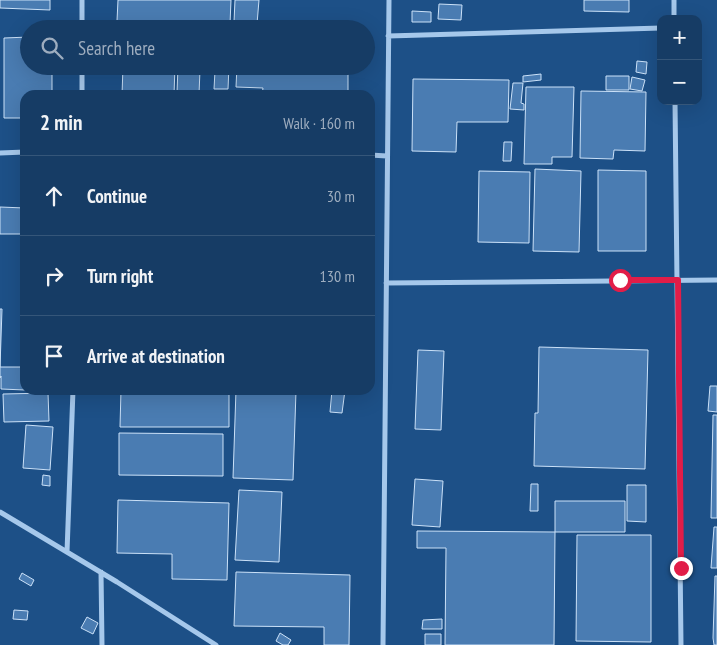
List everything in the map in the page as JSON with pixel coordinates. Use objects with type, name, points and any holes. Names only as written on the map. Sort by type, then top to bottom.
[{"type":"street","points":[[82,0],[82,20]]},
{"type":"street","points":[[383,645],[389,0]]},
{"type":"street","points":[[674,0],[674,15]]},
{"type":"street","points":[[388,36],[657,28]]},
{"type":"street","points":[[82,75],[82,90]]},
{"type":"street","points":[[675,105],[682,645]]},
{"type":"street","points":[[0,154],[20,152]]},
{"type":"street","points":[[375,155],[387,156]]},
{"type":"street","points":[[386,283],[717,280]]},
{"type":"street","points":[[67,552],[73,395]]},
{"type":"street","points":[[0,512],[101,572],[208,643],[216,645]]},
{"type":"street","points":[[101,572],[102,645]]},
{"type":"building","points":[[0,0],[50,0],[50,10],[0,8]]},
{"type":"building","points":[[118,0],[231,0],[230,20],[117,20]]},
{"type":"building","points":[[235,0],[259,0],[257,20],[234,20]]},
{"type":"building","points":[[584,0],[629,0],[629,12],[584,11]]},
{"type":"building","points":[[439,4],[462,5],[461,20],[438,19]]},
{"type":"building","points":[[412,11],[431,12],[431,22],[412,22]]},
{"type":"building","points":[[20,37],[20,75],[52,75],[52,90],[20,90],[20,118],[4,118],[4,38]]},
{"type":"building","points":[[637,61],[647,62],[646,74],[636,72]]},
{"type":"building","points":[[541,74],[541,80],[523,82],[523,76]]},
{"type":"building","points":[[123,75],[175,75],[174,90],[122,90]]},
{"type":"building","points":[[178,75],[200,75],[199,90],[177,90]]},
{"type":"building","points":[[215,75],[229,75],[228,89],[214,89]]},
{"type":"building","points":[[237,75],[348,75],[348,90],[263,90],[263,88],[236,87]]},
{"type":"building","points":[[606,76],[629,76],[629,90],[606,90]]},
{"type":"building","points":[[632,77],[645,80],[642,91],[630,89]]},
{"type":"building","points":[[413,79],[509,80],[508,122],[457,122],[456,152],[412,151]]},
{"type":"building","points":[[513,83],[523,83],[521,103],[524,104],[524,110],[510,109]]},
{"type":"building","points":[[526,87],[574,87],[572,157],[552,157],[552,164],[524,164]]},
{"type":"building","points":[[581,91],[646,92],[645,151],[614,150],[613,159],[580,158]]},
{"type":"building","points":[[504,142],[512,142],[511,161],[503,161]]},
{"type":"building","points":[[535,169],[581,171],[579,252],[533,251]]},
{"type":"building","points":[[598,170],[646,171],[646,251],[598,251]]},
{"type":"building","points":[[479,171],[530,172],[529,243],[478,242]]},
{"type":"building","points":[[0,207],[20,208],[20,234],[0,234]]},
{"type":"building","points":[[0,309],[2,309],[0,367]]},
{"type":"building","points":[[539,347],[648,350],[645,469],[534,466],[535,413],[538,413]]},
{"type":"building","points":[[418,350],[444,351],[441,430],[415,429]]},
{"type":"building","points":[[0,367],[20,367],[20,390],[1,389],[1,376],[0,378]]},
{"type":"building","points":[[710,386],[717,386],[717,412],[708,411]]},
{"type":"building","points":[[3,394],[48,395],[49,421],[4,422]]},
{"type":"building","points":[[121,395],[229,395],[229,427],[120,427]]},
{"type":"building","points":[[236,395],[296,395],[293,480],[233,478]]},
{"type":"building","points":[[332,395],[344,395],[342,413],[330,412]]},
{"type":"building","points":[[713,415],[717,415],[717,518],[711,518]]},
{"type":"building","points":[[26,425],[53,427],[50,470],[23,468]]},
{"type":"building","points":[[119,433],[223,434],[223,476],[119,475]]},
{"type":"building","points":[[43,475],[50,476],[50,486],[42,485]]},
{"type":"building","points":[[415,479],[443,481],[440,527],[412,525]]},
{"type":"building","points":[[531,484],[538,484],[538,511],[530,511]]},
{"type":"building","points":[[627,485],[646,485],[646,522],[627,521]]},
{"type":"building","points":[[239,490],[282,492],[279,562],[235,560]]},
{"type":"building","points":[[118,500],[229,503],[227,580],[172,579],[172,554],[117,553]]},
{"type":"building","points":[[555,501],[625,501],[625,532],[555,532]]},
{"type":"building","points":[[714,527],[717,527],[717,568],[711,568]]},
{"type":"building","points":[[417,531],[555,532],[554,645],[445,645],[446,548],[417,548]]},
{"type":"building","points":[[577,535],[651,535],[651,642],[576,641]]},
{"type":"building","points":[[236,572],[350,575],[349,645],[324,645],[324,627],[234,626]]},
{"type":"building","points":[[22,573],[34,580],[31,586],[19,579]]},
{"type":"building","points":[[715,576],[717,576],[717,645],[714,645],[713,638]]},
{"type":"building","points":[[14,610],[28,611],[27,620],[13,619]]},
{"type":"building","points":[[87,617],[98,623],[93,634],[81,628]]},
{"type":"building","points":[[442,619],[442,629],[422,629],[423,620]]},
{"type":"building","points":[[280,633],[291,640],[288,645],[283,645],[276,641]]},
{"type":"building","points":[[425,634],[441,634],[441,645],[425,645]]},
{"type":"route","points":[[620,280],[678,280],[681,568]]}]
